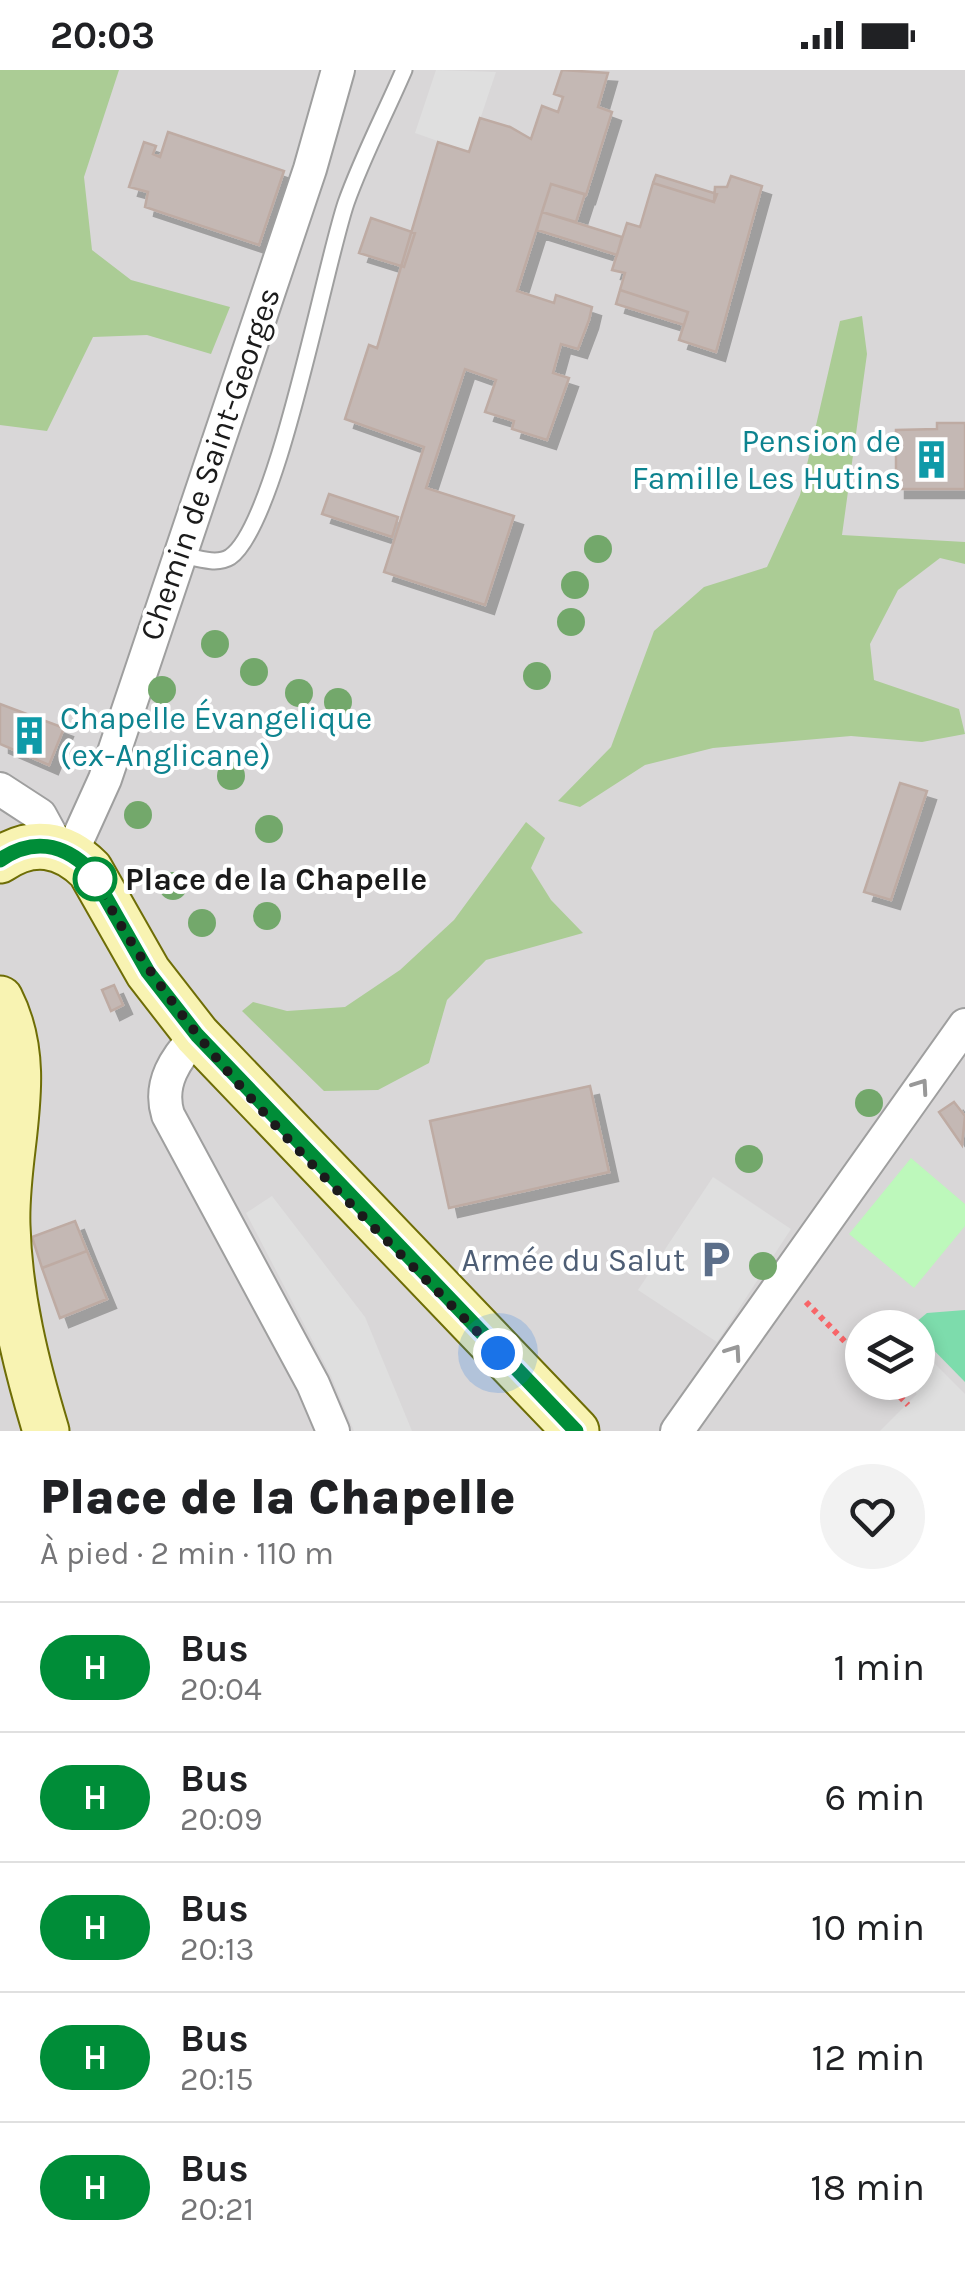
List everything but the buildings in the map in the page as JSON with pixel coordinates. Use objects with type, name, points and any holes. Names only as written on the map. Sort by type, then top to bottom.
[{"type":"street","name":"Chemin de Saint-Georges","points":[[64,851],[105,778],[310,169],[338,70]]},
{"type":"street","points":[[0,789],[40,815],[64,851],[90,870],[148,972],[197,1035],[576,1431]]},
{"type":"street","points":[[0,860],[32,846],[64,851]]},
{"type":"street","points":[[0,999],[17,1038],[20,1062],[7,1105],[8,1246],[30,1376],[46,1431]]},
{"type":"street","points":[[677,1431],[965,1025]]},
{"type":"street","points":[[197,1035],[180,1054],[163,1091],[168,1115],[313,1384],[333,1431]]},
{"type":"lane","points":[[178,554],[212,562],[230,557],[245,538],[286,436],[348,199],[404,70]]},
{"type":"path","points":[[784,1280],[845,1342]]},
{"type":"path","points":[[904,1400],[908,1404]]},
{"type":"shaded area","points":[[0,70],[965,70],[965,1431],[0,1431]]},
{"type":"shaded area","points":[[436,70],[496,72],[469,152],[415,133]]},
{"type":"shaded area","name":"Armée du Salut","points":[[713,1177],[791,1229],[717,1342],[638,1290]]},
{"type":"shaded area","points":[[272,1196],[365,1317],[412,1431],[354,1431],[331,1376],[246,1213]]},
{"type":"shaded area","points":[[935,1364],[965,1394],[965,1431],[880,1431],[911,1400],[935,1400]]},
{"type":"green space","points":[[0,70],[119,70],[84,177],[92,250],[131,280],[230,307],[211,354],[147,335],[93,337],[47,431],[0,425]]},
{"type":"green space","points":[[862,316],[867,354],[842,535],[965,542],[965,564],[940,558],[898,590],[870,644],[874,680],[959,709],[965,734],[922,742],[851,736],[713,748],[645,765],[580,807],[558,801],[611,747],[654,631],[704,587],[767,567],[800,495],[840,321]]},
{"type":"green space","points":[[526,822],[545,838],[531,868],[551,900],[583,933],[486,960],[447,1000],[429,1063],[378,1090],[324,1091],[242,1011],[253,1002],[287,1011],[345,1007],[400,970],[454,920]]},
{"type":"green space","points":[[911,1158],[965,1204],[965,1226],[914,1288],[849,1234]]},
{"type":"green space","points":[[965,1310],[965,1382],[935,1351],[935,1312]]},
{"type":"bus line","name":"H","points":[[0,860],[32,846],[58,848],[79,859],[90,870],[162,993],[197,1035],[576,1431]]},
{"type":"place","name":"Pension de Famille Les Hutins","points":[[931,459]]},
{"type":"place","name":"Chapelle Évangelique (ex-Anglicane)","points":[[30,736]]},
{"type":"place","name":"Place de la Chapelle","points":[[95,879]]},
{"type":"place","name":"Armée du Salut","points":[[715,1260]]},
{"type":"route","points":[[95,879],[148,972],[197,1035],[498,1353]]}]
